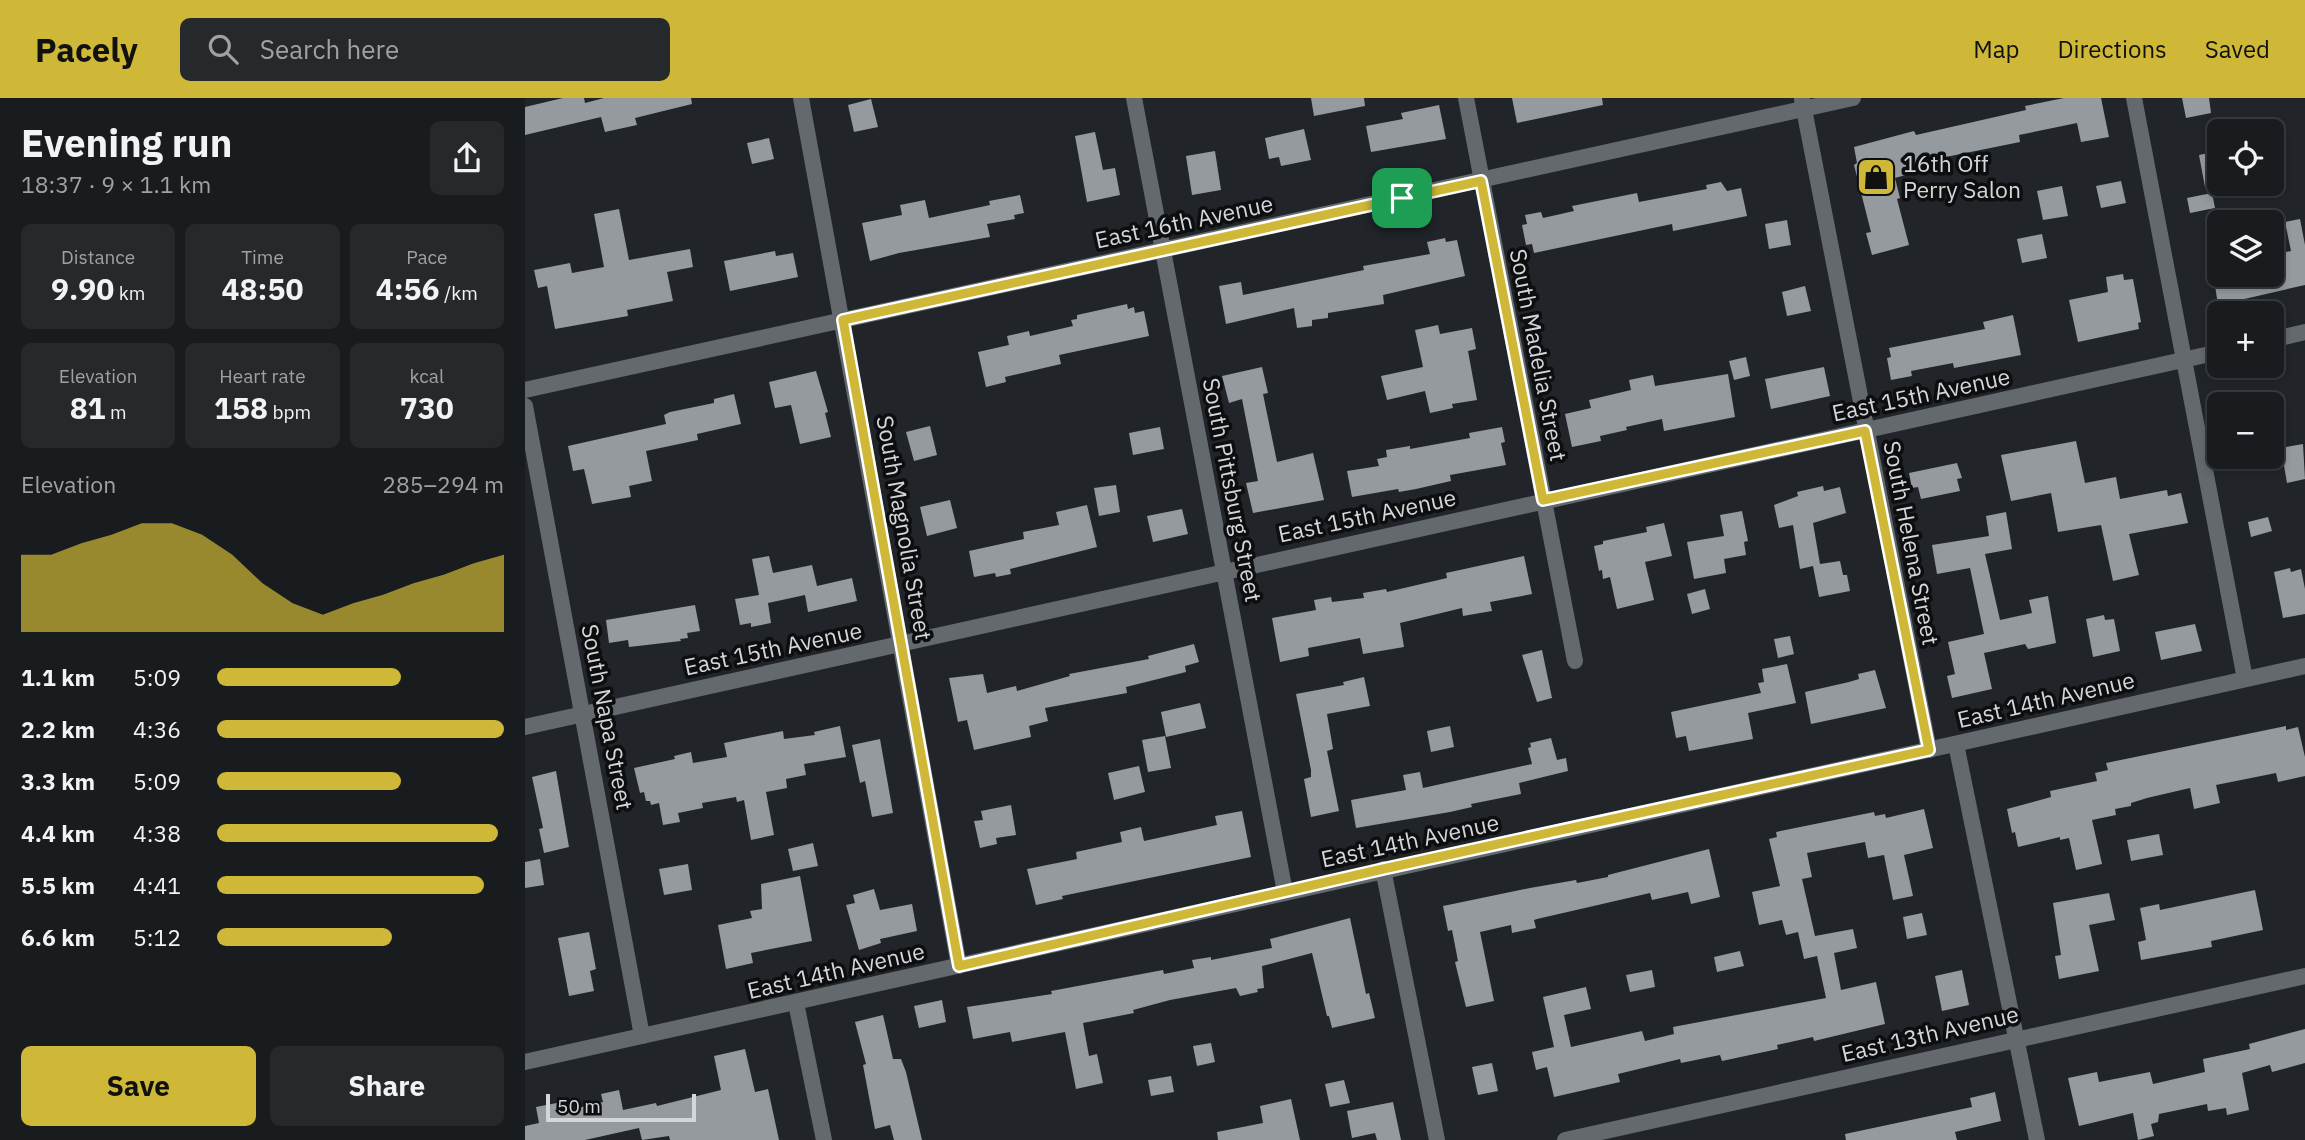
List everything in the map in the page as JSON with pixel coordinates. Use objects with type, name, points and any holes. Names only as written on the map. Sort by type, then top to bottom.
[{"type":"street","name":"South Magnolia Street","points":[[801,98],[959,966]]},
{"type":"street","name":"South Pittsburg Street","points":[[1133,98],[1285,892]]},
{"type":"street","name":"South Madelia Street","points":[[1466,98],[1575,661]]},
{"type":"street","name":"East 16th Avenue","points":[[525,390],[1481,181],[1803,103],[1853,98]]},
{"type":"street","points":[[2134,98],[2245,679]]},
{"type":"street","name":"South Helena Street","points":[[1803,103],[1929,750]]},
{"type":"street","points":[[2284,337],[2305,332]]},
{"type":"street","name":"East 15th Avenue","points":[[525,727],[2207,355]]},
{"type":"street","name":"South Napa Street","points":[[525,406],[642,1036]]},
{"type":"street","name":"East 14th Avenue","points":[[525,1062],[2305,666]]},
{"type":"street","points":[[1956,744],[2037,1140]]},
{"type":"street","points":[[1383,869],[1437,1140]]},
{"type":"street","name":"East 13th Avenue","points":[[1565,1140],[2305,976]]},
{"type":"street","points":[[796,1003],[824,1140]]},
{"type":"building","points":[[563,98],[584,98],[585,103],[604,98],[691,98],[692,104],[635,118],[637,125],[605,132],[601,117],[525,135],[525,107]]},
{"type":"building","points":[[1311,98],[1364,98],[1365,106],[1314,116]]},
{"type":"building","points":[[1512,98],[1602,98],[1603,105],[1517,123]]},
{"type":"building","points":[[2064,98],[2101,98],[2109,137],[2081,142],[2077,123],[2019,135],[2020,142],[1921,164],[1923,170],[1895,178],[1900,198],[1897,199],[1909,245],[1872,255],[1866,233],[1871,232],[1854,165],[1857,163],[1854,147],[1914,131],[1916,135],[2026,110],[2025,106]]},
{"type":"building","points":[[2182,98],[2209,98],[2211,113],[2186,118]]},
{"type":"building","points":[[871,99],[878,127],[854,132],[848,105]]},
{"type":"building","points":[[1439,105],[1446,139],[1371,152],[1366,126],[1403,119],[1401,113]]},
{"type":"building","points":[[1304,129],[1311,160],[1281,166],[1279,157],[1269,159],[1265,138]]},
{"type":"building","points":[[1095,132],[1103,170],[1115,168],[1120,195],[1087,202],[1075,136]]},
{"type":"building","points":[[769,138],[774,159],[752,164],[747,143]]},
{"type":"building","points":[[1215,151],[1221,190],[1192,195],[1186,156]]},
{"type":"building","points":[[2207,153],[2207,187],[2205,187],[2199,155]]},
{"type":"building","points":[[2121,181],[2126,203],[2101,208],[2096,186]]},
{"type":"building","points":[[1721,182],[1727,191],[1741,188],[1747,216],[1673,231],[1672,224],[1534,253],[1532,244],[1526,245],[1522,225],[1527,224],[1525,215],[1541,212],[1543,218],[1574,211],[1572,206],[1637,193],[1639,202],[1707,189],[1706,185]]},
{"type":"building","points":[[2062,186],[2068,216],[2043,220],[2037,191]]},
{"type":"building","points":[[2207,194],[2213,196],[2215,208],[2190,213],[2187,198]]},
{"type":"building","points":[[1020,195],[1024,213],[1014,215],[1015,219],[987,224],[990,237],[899,253],[870,261],[862,223],[902,215],[900,205],[925,200],[929,218],[990,205],[989,201]]},
{"type":"building","points":[[619,209],[629,260],[690,249],[693,267],[667,272],[673,301],[627,310],[628,316],[555,329],[547,286],[538,288],[534,270],[570,263],[572,273],[604,267],[594,214]]},
{"type":"building","points":[[2300,219],[2305,245],[2305,285],[2235,301],[2217,301],[2215,287],[2284,287],[2284,252],[2291,251],[2285,222]]},
{"type":"building","points":[[1787,220],[1791,245],[1769,249],[1765,224]]},
{"type":"building","points":[[2042,234],[2047,258],[2022,263],[2017,239]]},
{"type":"building","points":[[1445,238],[1446,242],[1457,240],[1465,276],[1383,295],[1384,304],[1328,313],[1328,318],[1312,320],[1312,326],[1297,328],[1294,308],[1226,324],[1219,286],[1241,282],[1243,295],[1364,270],[1363,266],[1430,254],[1427,242]]},
{"type":"building","points":[[775,251],[776,256],[793,253],[798,277],[730,291],[724,261]]},
{"type":"building","points":[[2123,274],[2124,280],[2133,279],[2141,322],[2138,323],[2139,329],[2078,342],[2069,300],[2108,292],[2106,277]]},
{"type":"building","points":[[1805,286],[1811,311],[1787,316],[1782,292]]},
{"type":"building","points":[[1127,304],[1128,309],[1134,307],[1135,313],[1144,311],[1149,336],[1059,355],[1061,364],[1005,377],[1006,382],[986,387],[978,352],[1009,345],[1007,336],[1029,331],[1030,336],[1073,326],[1071,320],[1077,319],[1077,315]]},
{"type":"building","points":[[2013,315],[2021,355],[1954,368],[1953,363],[1911,371],[1912,376],[1891,380],[1887,358],[1891,357],[1889,348],[1985,329],[1983,322]]},
{"type":"building","points":[[1438,325],[1440,334],[1472,328],[1476,349],[1468,351],[1477,400],[1452,404],[1453,408],[1430,413],[1425,391],[1387,400],[1381,376],[1423,367],[1415,330]]},
{"type":"building","points":[[1746,357],[1750,376],[1734,380],[1729,361]]},
{"type":"building","points":[[1262,367],[1268,393],[1263,394],[1277,462],[1313,453],[1324,500],[1253,513],[1246,483],[1258,481],[1242,399],[1229,403],[1222,376]]},
{"type":"building","points":[[1824,367],[1830,396],[1771,409],[1765,379]]},
{"type":"building","points":[[816,371],[828,412],[825,413],[831,437],[800,444],[791,405],[775,408],[769,382]]},
{"type":"building","points":[[1728,374],[1735,417],[1664,431],[1662,419],[1626,427],[1627,430],[1600,436],[1601,441],[1572,447],[1565,414],[1591,408],[1589,400],[1631,390],[1629,380],[1653,375],[1655,386]]},
{"type":"building","points":[[734,394],[741,424],[697,434],[698,440],[646,451],[652,481],[629,486],[631,497],[592,504],[584,469],[573,471],[568,446],[666,424],[664,415],[670,412],[714,403],[714,399]]},
{"type":"building","points":[[930,426],[937,455],[914,461],[906,432]]},
{"type":"building","points":[[1160,427],[1164,449],[1133,455],[1129,433]]},
{"type":"building","points":[[1502,427],[1505,442],[1501,443],[1506,465],[1450,475],[1451,481],[1416,489],[1399,492],[1398,489],[1352,497],[1347,471],[1379,466],[1377,459],[1387,457],[1386,450],[1410,446],[1410,449],[1470,438],[1469,433]]},
{"type":"building","points":[[2076,441],[2085,483],[2116,477],[2120,499],[2167,490],[2168,496],[2181,493],[2188,523],[2129,534],[2139,575],[2113,581],[2101,525],[2058,532],[2051,493],[2011,501],[2001,455]]},
{"type":"building","points":[[2303,444],[2305,479],[2287,483],[2284,447]]},
{"type":"building","points":[[1957,463],[1962,478],[1957,479],[1960,491],[1921,499],[1918,487],[1912,488],[1909,473]]},
{"type":"building","points":[[1116,485],[1120,512],[1099,516],[1094,488]]},
{"type":"building","points":[[1823,486],[1824,491],[1840,487],[1846,513],[1813,523],[1820,564],[1840,561],[1843,575],[1847,575],[1850,591],[1819,597],[1813,566],[1800,569],[1793,525],[1779,528],[1774,505],[1798,496],[1797,492]]},
{"type":"building","points":[[950,500],[957,528],[927,536],[920,507]]},
{"type":"building","points":[[1087,505],[1097,547],[1010,569],[1011,574],[996,577],[995,573],[974,577],[969,551],[1024,539],[1023,532],[1059,525],[1056,512]]},
{"type":"building","points":[[1182,509],[1188,534],[1153,542],[1147,516]]},
{"type":"building","points":[[1742,511],[1748,541],[1744,542],[1746,555],[1724,559],[1726,573],[1694,579],[1687,542],[1724,536],[1720,515]]},
{"type":"building","points":[[2006,512],[2012,549],[1985,554],[2000,620],[2032,613],[2029,600],[2048,596],[2056,643],[2028,649],[2025,644],[1984,653],[1992,689],[1952,698],[1947,676],[1955,674],[1948,642],[1984,634],[1970,568],[1937,574],[1932,545],[1989,536],[1986,516]]},
{"type":"building","points":[[2268,517],[2272,531],[2251,537],[2248,522]]},
{"type":"building","points":[[1664,523],[1672,556],[1645,562],[1654,600],[1617,609],[1610,577],[1603,579],[1594,546],[1603,544],[1603,541],[1647,532],[1646,527]]},
{"type":"building","points":[[769,556],[773,573],[812,565],[817,586],[852,578],[857,601],[808,612],[805,595],[768,603],[771,623],[751,627],[751,623],[740,625],[735,599],[759,595],[752,559]]},
{"type":"building","points":[[1524,556],[1532,594],[1490,602],[1492,611],[1463,616],[1462,608],[1400,623],[1404,647],[1363,654],[1360,638],[1308,648],[1309,656],[1280,662],[1272,618],[1316,610],[1314,600],[1331,597],[1332,602],[1364,598],[1363,593],[1386,589],[1387,592],[1447,578],[1446,573]]},
{"type":"building","points":[[2290,568],[2291,572],[2301,569],[2305,589],[2305,614],[2283,618],[2274,572]]},
{"type":"building","points":[[1705,589],[1710,609],[1692,614],[1687,594]]},
{"type":"building","points":[[695,605],[700,631],[687,633],[688,638],[629,647],[628,640],[609,643],[606,620]]},
{"type":"building","points":[[2104,615],[2105,620],[2114,619],[2120,651],[2093,657],[2086,619]]},
{"type":"building","points":[[2195,624],[2202,651],[2161,660],[2155,632]]},
{"type":"building","points":[[1790,636],[1794,654],[1778,658],[1774,639]]},
{"type":"building","points":[[1194,644],[1199,662],[1185,666],[1186,672],[1126,687],[1127,693],[1045,708],[1048,721],[1029,726],[1031,737],[974,750],[967,720],[958,722],[949,678],[983,674],[987,693],[1016,686],[1017,691],[1070,676],[1069,674],[1149,659],[1148,656]]},
{"type":"building","points":[[1542,650],[1552,698],[1537,702],[1522,655]]},
{"type":"building","points":[[1787,664],[1796,703],[1748,713],[1753,739],[1689,751],[1686,736],[1676,738],[1671,712],[1761,693],[1758,683],[1764,682],[1762,669]]},
{"type":"building","points":[[1875,670],[1886,708],[1811,724],[1805,692],[1859,679],[1858,674]]},
{"type":"building","points":[[1364,677],[1370,706],[1327,714],[1333,749],[1327,751],[1339,811],[1311,817],[1304,779],[1311,777],[1311,770],[1296,694],[1344,685],[1343,682]]},
{"type":"building","points":[[1200,703],[1206,728],[1166,737],[1161,712]]},
{"type":"building","points":[[840,726],[846,757],[804,764],[806,775],[786,779],[787,788],[766,792],[774,835],[751,840],[744,800],[737,802],[736,797],[702,803],[703,808],[678,813],[680,822],[663,825],[659,803],[651,805],[650,801],[646,801],[644,792],[640,793],[634,768],[675,759],[674,756],[691,752],[693,763],[727,757],[724,743],[783,731],[784,739],[815,735],[814,732]]},
{"type":"building","points":[[1450,726],[1454,747],[1431,752],[1427,731]]},
{"type":"building","points":[[2286,726],[2286,730],[2298,727],[2305,757],[2305,776],[2278,782],[2276,773],[2216,785],[2220,803],[2194,809],[2190,788],[2115,809],[2116,815],[2092,820],[2102,864],[2076,870],[2069,838],[2060,840],[2060,837],[2018,847],[2015,832],[2012,833],[2007,809],[2051,797],[2050,791],[2097,781],[2095,773],[2108,770],[2106,763]]},
{"type":"building","points":[[1165,736],[1171,768],[1148,772],[1142,740]]},
{"type":"building","points":[[1551,738],[1557,760],[1566,758],[1568,771],[1519,783],[1521,794],[1471,804],[1472,807],[1450,812],[1356,828],[1351,800],[1406,790],[1403,775],[1420,772],[1423,788],[1532,764],[1528,748],[1531,747],[1530,743]]},
{"type":"building","points":[[880,739],[893,813],[872,817],[865,781],[860,783],[852,745]]},
{"type":"building","points":[[1139,766],[1145,792],[1114,800],[1108,773]]},
{"type":"building","points":[[556,771],[569,847],[544,853],[539,829],[543,828],[532,777]]},
{"type":"building","points":[[1011,805],[1016,835],[996,838],[997,844],[980,848],[974,821],[983,820],[981,811]]},
{"type":"building","points":[[1924,809],[1933,848],[1904,855],[1913,896],[1893,900],[1884,855],[1868,858],[1865,842],[1807,853],[1812,877],[1802,879],[1815,936],[1853,929],[1857,948],[1834,953],[1841,990],[1876,982],[1885,1024],[1814,1041],[1813,1037],[1777,1045],[1778,1049],[1722,1061],[1720,1055],[1681,1063],[1680,1059],[1618,1074],[1620,1082],[1554,1097],[1547,1067],[1536,1070],[1532,1052],[1554,1047],[1543,997],[1586,987],[1591,1009],[1564,1015],[1571,1047],[1642,1031],[1645,1041],[1674,1034],[1673,1027],[1826,998],[1817,956],[1804,959],[1798,932],[1786,935],[1782,920],[1759,925],[1752,892],[1780,886],[1769,839],[1777,837],[1776,832],[1874,812],[1875,816],[1885,814],[1886,818]]},
{"type":"building","points":[[1242,811],[1251,857],[1062,896],[1063,899],[1036,905],[1027,869],[1077,859],[1076,852],[1122,842],[1120,832],[1141,827],[1144,841],[1217,825],[1215,816]]},
{"type":"building","points":[[2159,834],[2163,855],[2131,861],[2127,840]]},
{"type":"building","points":[[813,843],[818,866],[793,871],[788,849]]},
{"type":"building","points":[[1709,849],[1720,897],[1691,904],[1688,892],[1652,900],[1650,893],[1537,919],[1534,920],[1536,928],[1512,933],[1511,925],[1480,932],[1494,1001],[1466,1007],[1455,962],[1458,961],[1452,930],[1448,931],[1443,906],[1530,888],[1608,877]]},
{"type":"building","points":[[540,859],[544,885],[525,888],[525,862]]},
{"type":"building","points":[[688,864],[692,890],[664,895],[659,869]]},
{"type":"building","points":[[800,876],[812,941],[751,953],[753,963],[726,969],[718,925],[752,918],[750,911],[762,909],[761,884]]},
{"type":"building","points":[[874,889],[880,910],[912,904],[917,931],[880,939],[881,943],[859,950],[846,905],[855,903],[853,895]]},
{"type":"building","points":[[2255,890],[2263,930],[2211,941],[2212,947],[2141,960],[2138,942],[2146,940],[2140,908],[2159,904],[2160,910]]},
{"type":"building","points":[[2109,893],[2115,920],[2089,925],[2099,971],[2059,979],[2055,956],[2061,955],[2053,903]]},
{"type":"building","points":[[1922,913],[1927,935],[1907,939],[1903,917]]},
{"type":"building","points":[[1350,918],[1366,994],[1369,993],[1375,1018],[1332,1028],[1312,953],[1262,966],[1264,988],[1257,989],[1258,992],[1240,996],[1236,988],[1170,1000],[1133,1010],[1134,1013],[1083,1023],[1089,1056],[1097,1054],[1103,1083],[1076,1089],[1065,1032],[1012,1042],[1010,1032],[973,1039],[967,1007],[1052,994],[1051,991],[1163,970],[1164,974],[1194,968],[1192,960],[1211,957],[1211,960],[1272,948],[1270,939]]},
{"type":"building","points":[[589,932],[596,969],[590,971],[594,991],[569,996],[558,938]]},
{"type":"building","points":[[1740,951],[1744,966],[1717,972],[1714,957]]},
{"type":"building","points":[[1652,970],[1655,987],[1630,992],[1626,975]]},
{"type":"building","points":[[1962,970],[1969,1005],[1942,1011],[1935,976]]},
{"type":"building","points":[[942,1000],[946,1022],[919,1028],[914,1006]]},
{"type":"building","points":[[883,1015],[893,1059],[901,1059],[906,1072],[922,1140],[894,1140],[890,1125],[875,1129],[863,1065],[866,1064],[855,1022]]},
{"type":"building","points":[[2305,1029],[2305,1063],[2272,1072],[2270,1065],[2242,1073],[2249,1110],[2227,1115],[2226,1108],[2208,1111],[2207,1104],[2159,1114],[2158,1122],[2151,1124],[2154,1136],[2138,1140],[2133,1113],[2079,1126],[2068,1078],[2097,1072],[2099,1082],[2150,1072],[2153,1084],[2205,1072],[2203,1059],[2250,1049],[2249,1044]]},
{"type":"building","points":[[1211,1043],[1215,1062],[1197,1066],[1193,1046]]},
{"type":"building","points":[[745,1049],[755,1092],[768,1089],[779,1140],[670,1140],[669,1136],[642,1140],[639,1128],[585,1140],[525,1140],[525,1126],[539,1123],[536,1107],[567,1101],[569,1110],[603,1102],[601,1094],[619,1090],[623,1110],[656,1103],[657,1106],[721,1090],[714,1056]]},
{"type":"building","points":[[1492,1063],[1498,1091],[1478,1095],[1472,1067]]},
{"type":"building","points":[[1171,1076],[1174,1092],[1151,1096],[1148,1080]]},
{"type":"building","points":[[1344,1080],[1350,1103],[1330,1107],[1325,1084]]},
{"type":"building","points":[[1995,1092],[2001,1121],[1955,1132],[1957,1140],[1846,1140],[1845,1134],[1972,1107],[1970,1098]]},
{"type":"building","points":[[1291,1099],[1300,1140],[1218,1140],[1217,1132],[1263,1123],[1260,1106]]},
{"type":"building","points":[[1393,1102],[1401,1140],[1377,1140],[1375,1133],[1352,1138],[1347,1111]]},
{"type":"place","name":"16th Off Perry Salon","points":[[1876,177]]},
{"type":"route","points":[[1481,181],[1543,500],[1865,431],[1929,750],[1383,869],[959,966],[843,320],[1402,198],[1481,181]]}]
